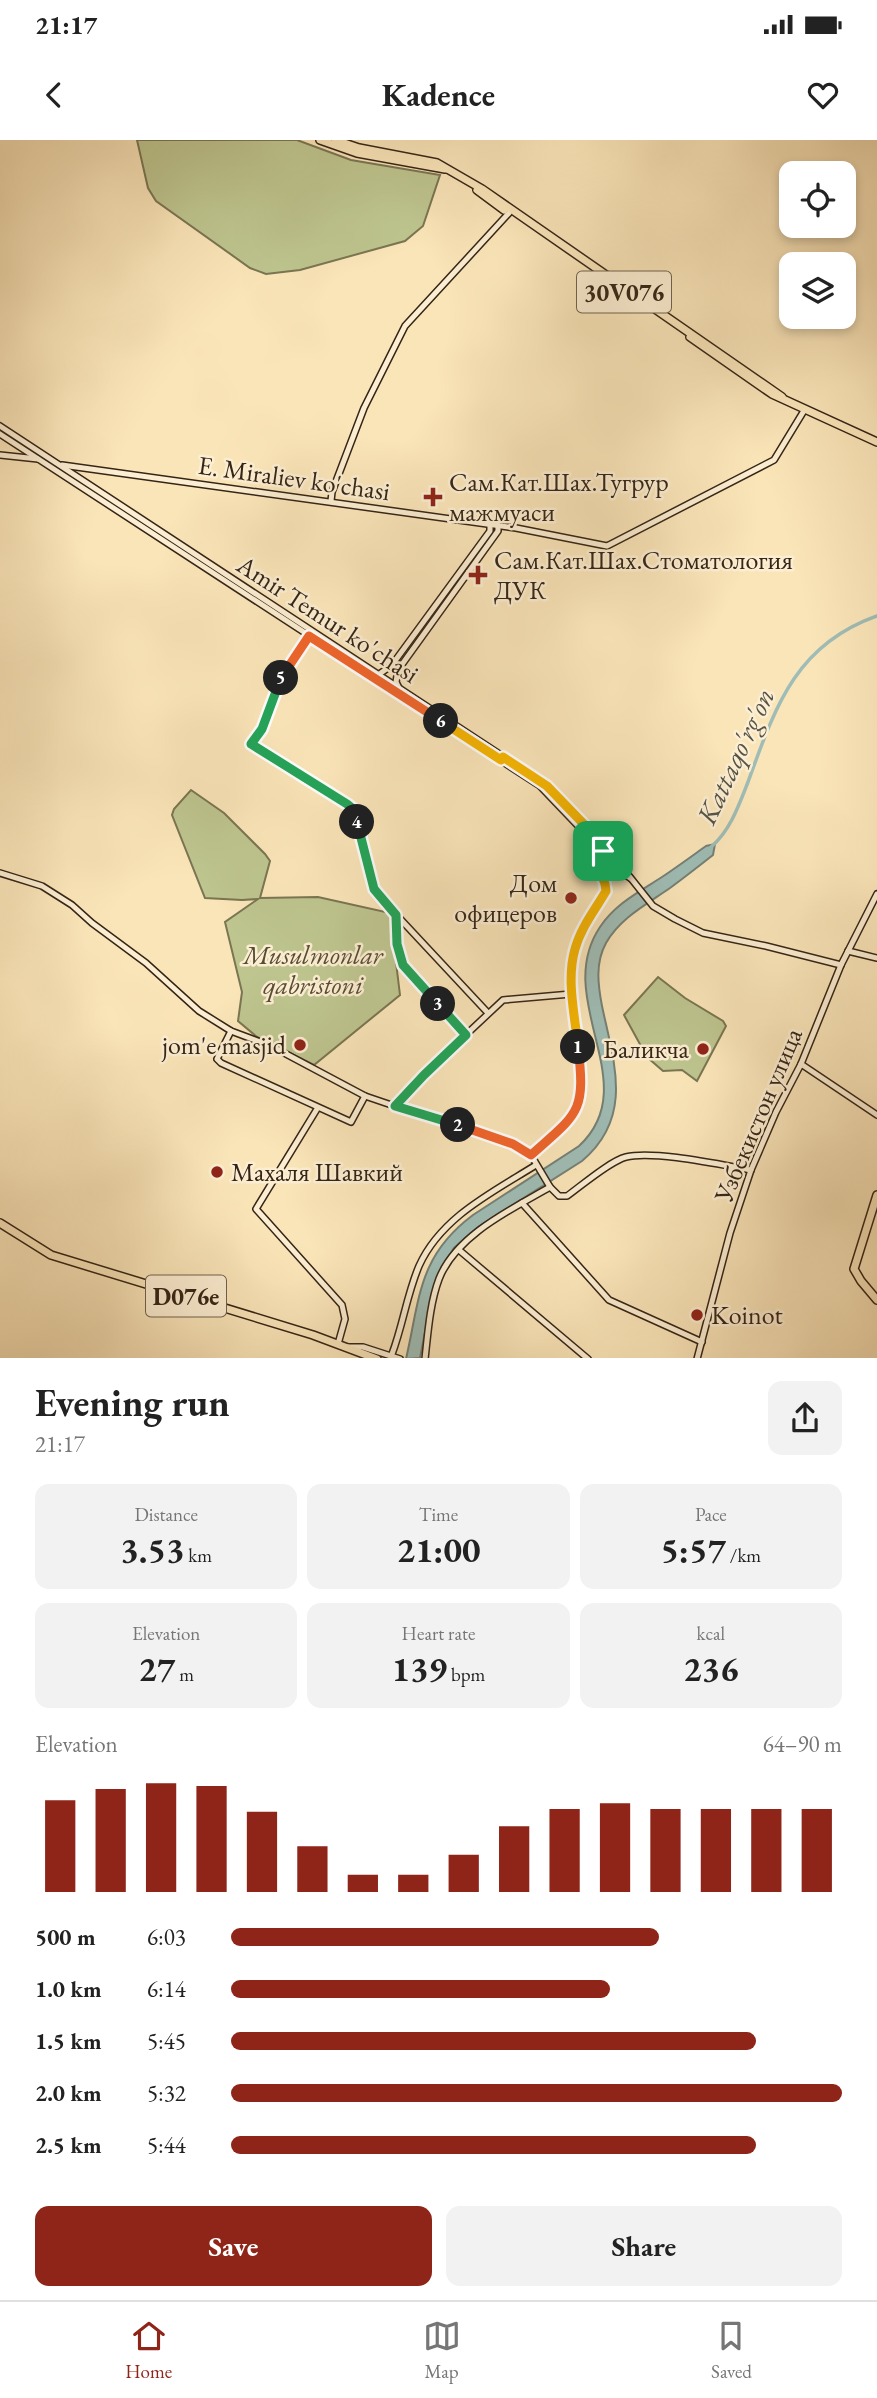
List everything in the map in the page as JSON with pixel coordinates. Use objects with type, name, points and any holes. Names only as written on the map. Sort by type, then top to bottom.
[{"type":"main road","name":"30V076","points":[[320,140],[357,153],[446,170]]},
{"type":"main road","name":"30V076","points":[[335,140],[359,148],[437,163],[482,189],[782,397],[877,442]]},
{"type":"main road","name":"30V076","points":[[469,182],[479,193],[730,366],[772,394],[782,397]]},
{"type":"main road","points":[[877,1195],[854,1269],[877,1300]]},
{"type":"main road","name":"D076e","points":[[0,1223],[51,1255],[341,1345],[374,1358]]},
{"type":"street","points":[[331,501],[364,408],[405,326],[509,213]]},
{"type":"street","name":"E. Miraliev ko'chasi","points":[[59,465],[498,525],[607,546],[775,460],[805,409]]},
{"type":"street","name":"Amir Temur ko'chasi","points":[[0,426],[4,434],[21,448],[310,633]]},
{"type":"street","name":"Amir Temur ko'chasi","points":[[4,434],[59,465],[502,758]]},
{"type":"street","points":[[14,457],[21,448]]},
{"type":"street","points":[[0,455],[38,458]]},
{"type":"street","points":[[377,677],[392,665],[490,531],[490,524]]},
{"type":"street","points":[[399,688],[396,676],[398,670],[498,531],[498,525]]},
{"type":"street","points":[[310,633],[280,680],[262,729],[251,744],[353,809],[374,889],[488,1013]]},
{"type":"street","name":"Amir Temur ko'chasi","points":[[377,677],[399,688],[540,786],[605,849],[651,903],[675,919],[703,933],[809,955],[841,965]]},
{"type":"street","points":[[531,1155],[564,1126],[580,1103],[582,1076],[572,994],[575,949],[592,912],[606,891],[598,865],[605,849]]},
{"type":"street","points":[[0,873],[41,886],[72,905],[146,963],[199,1011],[231,1031],[271,1046],[365,1096],[495,1137],[531,1155],[549,1186],[559,1196],[567,1196],[626,1157],[665,1157],[751,1170]]},
{"type":"street","name":"Узбекистон улица","points":[[697,1358],[730,1233],[751,1170],[800,1064],[841,965],[877,894]]},
{"type":"street","points":[[396,915],[397,944],[403,965],[466,1035]]},
{"type":"street","points":[[848,951],[877,958]]},
{"type":"street","points":[[395,1106],[503,1000],[572,994]]},
{"type":"street","points":[[231,1031],[217,1059],[221,1063],[317,1109],[351,1122],[365,1096]]},
{"type":"street","points":[[800,1064],[877,1115]]},
{"type":"street","points":[[317,1109],[256,1209],[342,1305],[345,1319],[341,1345],[363,1346],[398,1358]]},
{"type":"street","points":[[392,1354],[414,1281],[432,1243],[468,1209],[538,1167]]},
{"type":"street","points":[[425,1358],[434,1297],[446,1264],[474,1233],[549,1186]]},
{"type":"street","points":[[522,1203],[609,1300],[702,1342]]},
{"type":"street","points":[[459,1250],[587,1358]]},
{"type":"green space","points":[[137,140],[297,140],[351,160],[440,175],[423,226],[405,241],[300,270],[266,274],[250,268],[156,201],[148,188]]},
{"type":"green space","name":"Musulmonlar qabristoni","points":[[191,790],[224,813],[270,861],[260,898],[318,897],[390,913],[400,995],[314,1065],[257,1037],[238,1021],[242,992],[225,922],[258,899],[205,898],[172,815]]},
{"type":"green space","points":[[658,977],[685,998],[723,1021],[726,1026],[697,1081],[682,1070],[663,1071],[647,1057],[624,1015]]},
{"type":"water","points":[[715,844],[713,855],[626,919],[612,934],[603,951],[598,974],[599,990],[615,1068],[616,1088],[609,1126],[598,1144],[582,1161],[478,1227],[454,1248],[434,1286],[420,1358],[406,1358],[424,1280],[441,1246],[473,1215],[579,1146],[597,1122],[604,1096],[602,1069],[585,983],[588,955],[600,927],[628,899],[706,846]]},
{"type":"waterway","name":"Kattaqo'rg'on","points":[[711,847],[724,833],[733,817],[768,729],[792,682],[807,662],[826,644],[849,628],[877,616]]},
{"type":"place","name":"Сам.Кат.Шах.Тугрур мажмуаси","points":[[433,497]]},
{"type":"place","name":"Сам.Кат.Шах.Стоматология ДУК","points":[[478,575]]},
{"type":"place","name":"Дом офицеров","points":[[571,898]]},
{"type":"place","name":"jom'e masjid","points":[[300,1045]]},
{"type":"place","name":"Баликча","points":[[703,1049]]},
{"type":"place","name":"Махаля Шавкий","points":[[217,1172]]},
{"type":"place","name":"Koinot","points":[[697,1315]]},
{"type":"route","points":[[309,636],[501,760],[503,757],[542,782],[606,847],[603,851],[598,865],[606,891],[582,931],[572,966],[572,994],[582,1076],[580,1103],[564,1126],[531,1155],[495,1137],[395,1106],[466,1035],[403,965],[397,944],[396,915],[374,889],[353,809],[251,744],[262,729],[280,680],[309,636]]}]
